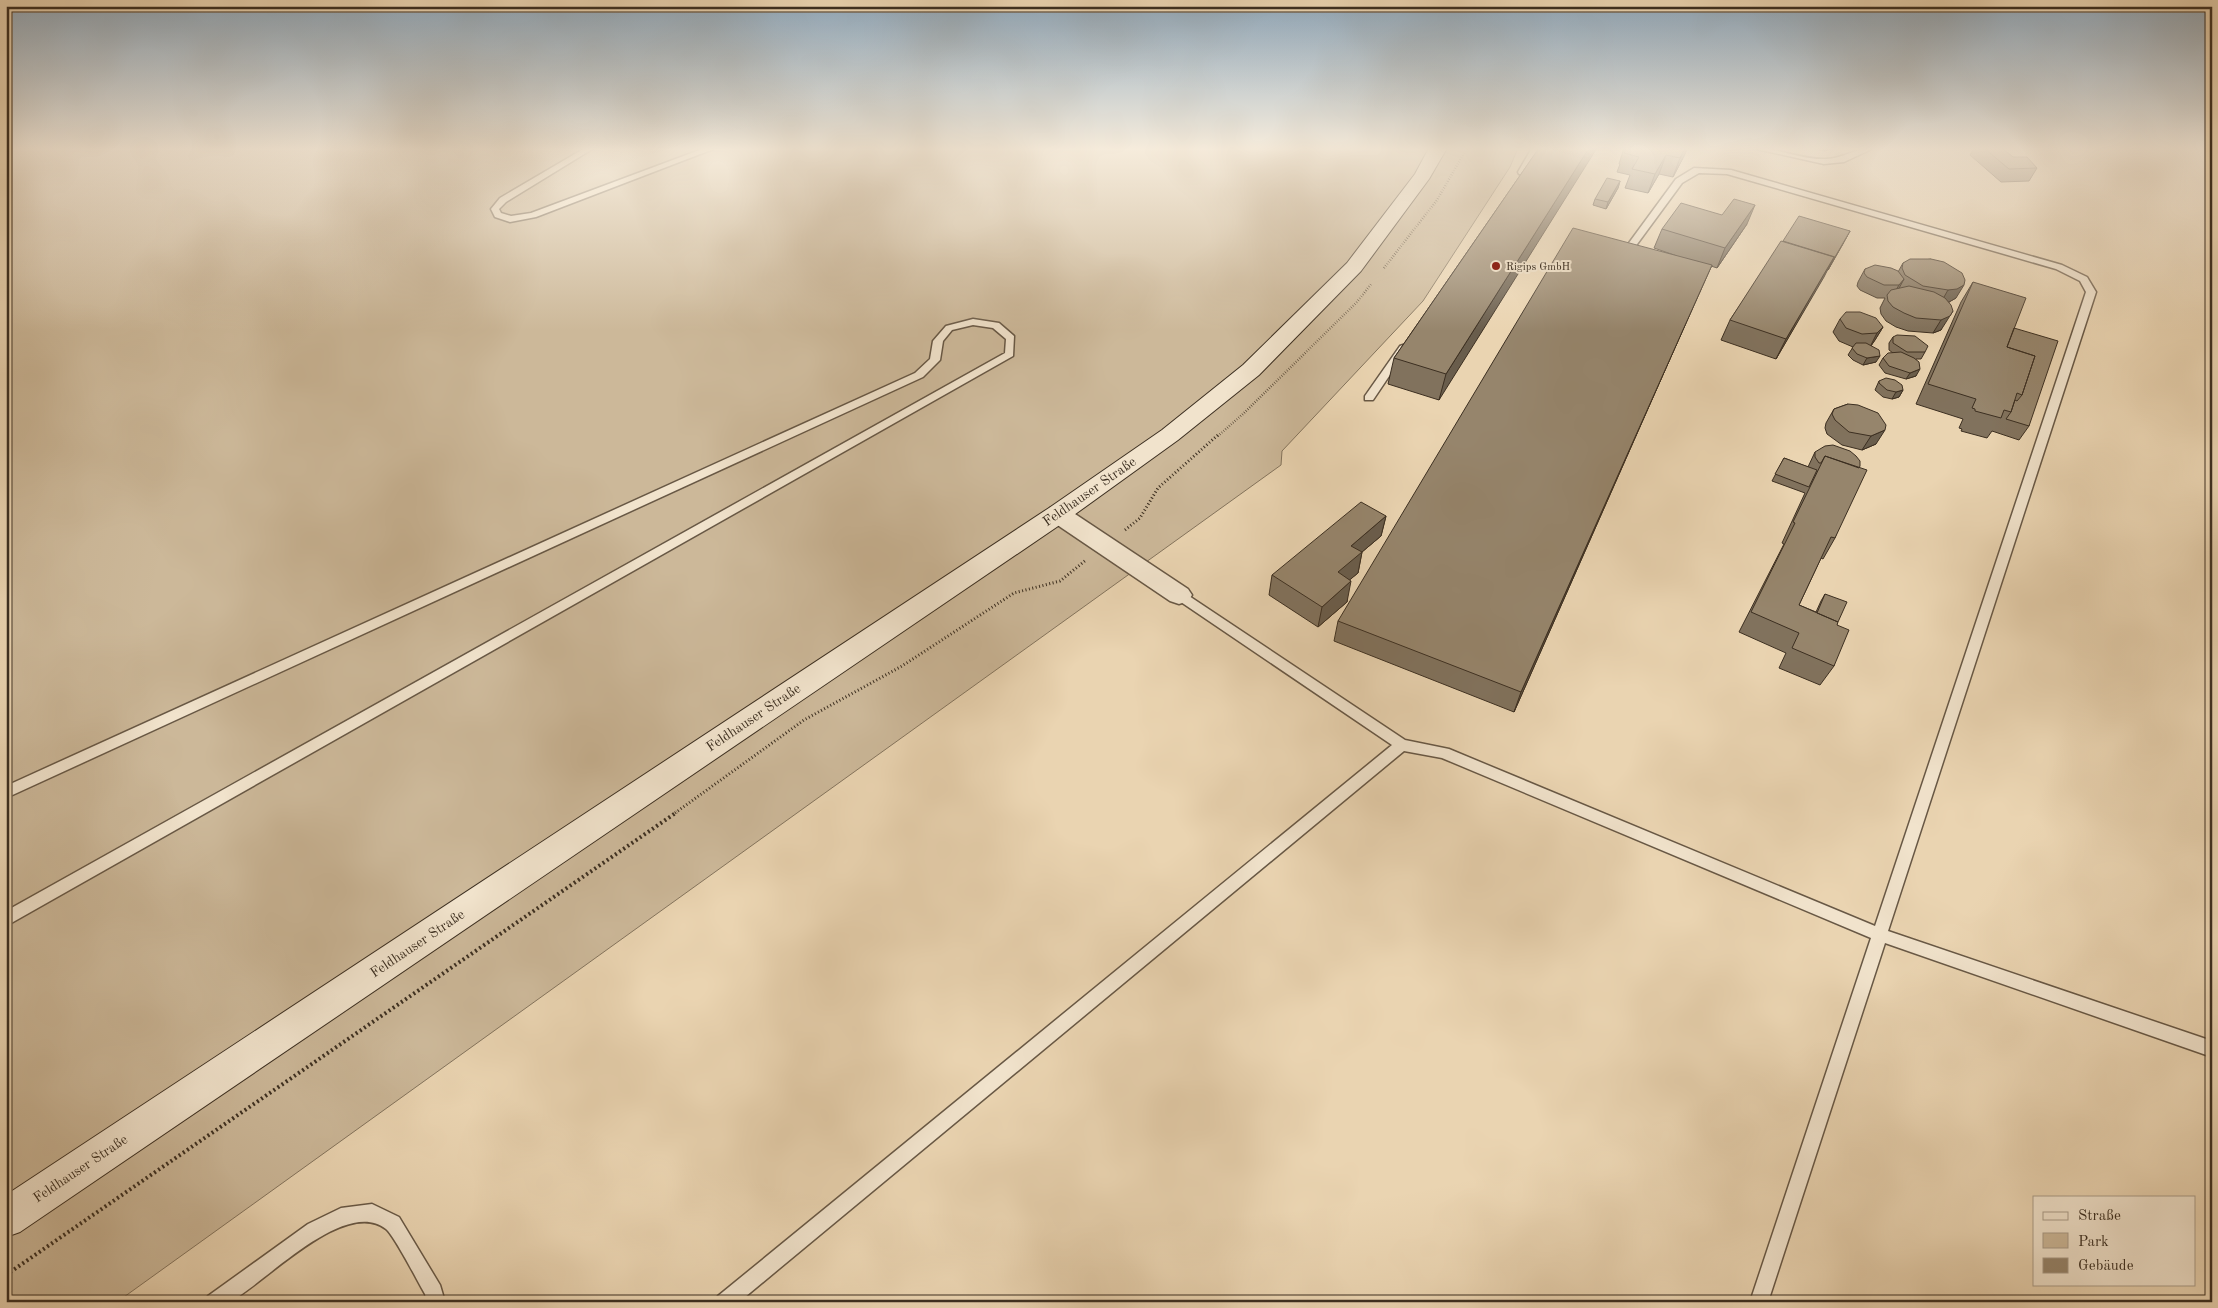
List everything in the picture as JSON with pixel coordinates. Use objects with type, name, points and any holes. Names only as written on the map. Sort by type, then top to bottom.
[{"type":"street","name":"Feldhauser Straße","points":[[6,1218],[1058,514],[1170,435],[1251,370],[1354,267],[1397,209]]},
{"type":"street","points":[[1058,514],[1179,594]]},
{"type":"lane","points":[[495,209],[498,215],[510,219],[546,209]]},
{"type":"lane","points":[[1629,249],[1658,209]]},
{"type":"lane","points":[[1758,1302],[2091,292],[2084,279],[2059,267],[1857,209]]},
{"type":"lane","points":[[6,792],[919,376],[935,360],[938,341],[949,328],[974,322],[996,325],[1011,338],[1010,354],[6,919]]},
{"type":"lane","points":[[1369,398],[1408,340]]},
{"type":"lane","points":[[1179,594],[1402,745],[1444,753],[1878,934],[2212,1049]]},
{"type":"lane","points":[[724,1302],[1402,745]]},
{"type":"lane","points":[[214,1302],[314,1230],[341,1217],[372,1213],[393,1224],[434,1291],[436,1302]]},
{"type":"path","points":[[6,1275],[622,851],[804,720],[902,666]]},
{"type":"green space","points":[[6,209],[1483,209],[1423,301],[1282,451],[1281,465],[117,1302],[6,1302]]},
{"type":"building","points":[[1497,209],[1550,209],[1446,374],[1394,358]]},
{"type":"building","points":[[1677,209],[1702,209],[1722,215],[1726,209],[1752,209],[1725,248],[1662,229]]},
{"type":"building","points":[[1799,216],[1850,231],[1835,257],[1783,241]]},
{"type":"building","points":[[1573,228],[1712,265],[1521,692],[1338,621]]},
{"type":"building","points":[[1781,241],[1834,257],[1786,339],[1730,320]]},
{"type":"building","points":[[1910,259],[1931,259],[1944,262],[1962,273],[1965,280],[1964,285],[1957,289],[1948,290],[1923,286],[1905,275],[1902,268],[1903,263]]},
{"type":"building","points":[[1875,265],[1898,271],[1904,279],[1899,285],[1884,285],[1867,277],[1864,273],[1865,269]]},
{"type":"building","points":[[1973,282],[2026,298],[2007,347],[2035,356],[2022,395],[2017,393],[2011,412],[2004,410],[2001,418],[1975,411],[1972,408],[1976,399],[1928,384]]},
{"type":"building","points":[[1909,286],[1934,292],[1945,298],[1953,311],[1950,316],[1941,320],[1916,318],[1893,307],[1888,301],[1887,295],[1891,290]]},
{"type":"building","points":[[1846,312],[1860,312],[1876,318],[1883,327],[1877,333],[1862,334],[1846,328],[1840,319]]},
{"type":"building","points":[[2014,328],[2058,341],[2029,426],[2006,419],[2011,412],[2015,400],[2017,401],[2022,395],[2035,356],[2007,347]]},
{"type":"building","points":[[1897,335],[1915,336],[1928,346],[1925,352],[1907,352],[1893,343],[1893,337]]},
{"type":"building","points":[[1856,343],[1866,343],[1879,350],[1880,356],[1867,358],[1857,354],[1852,348]]},
{"type":"building","points":[[1901,352],[1919,362],[1920,369],[1910,373],[1889,366],[1883,358],[1888,353]]},
{"type":"building","points":[[1886,378],[1895,380],[1902,385],[1903,390],[1896,392],[1887,390],[1879,383],[1879,381]]},
{"type":"building","points":[[1848,404],[1858,405],[1878,413],[1886,425],[1885,430],[1871,436],[1849,432],[1835,420],[1832,414],[1834,409]]},
{"type":"building","points":[[1833,445],[1850,451],[1856,456],[1860,461],[1859,468],[1825,456],[1821,463],[1819,463],[1815,457],[1815,452],[1825,446]]},
{"type":"building","points":[[1825,456],[1867,470],[1835,538],[1831,537],[1799,605],[1838,622],[1837,625],[1849,630],[1834,666],[1792,648],[1799,633],[1751,612],[1795,523],[1793,522]]},
{"type":"building","points":[[1784,458],[1817,470],[1809,487],[1775,474]]},
{"type":"building","points":[[1361,502],[1386,516],[1351,546],[1362,552],[1338,572],[1351,581],[1322,607],[1272,575]]},
{"type":"building","points":[[1825,594],[1847,602],[1838,622],[1817,613]]},
{"type":"place","name":"Rigips GmbH","points":[[1496,266]]}]
